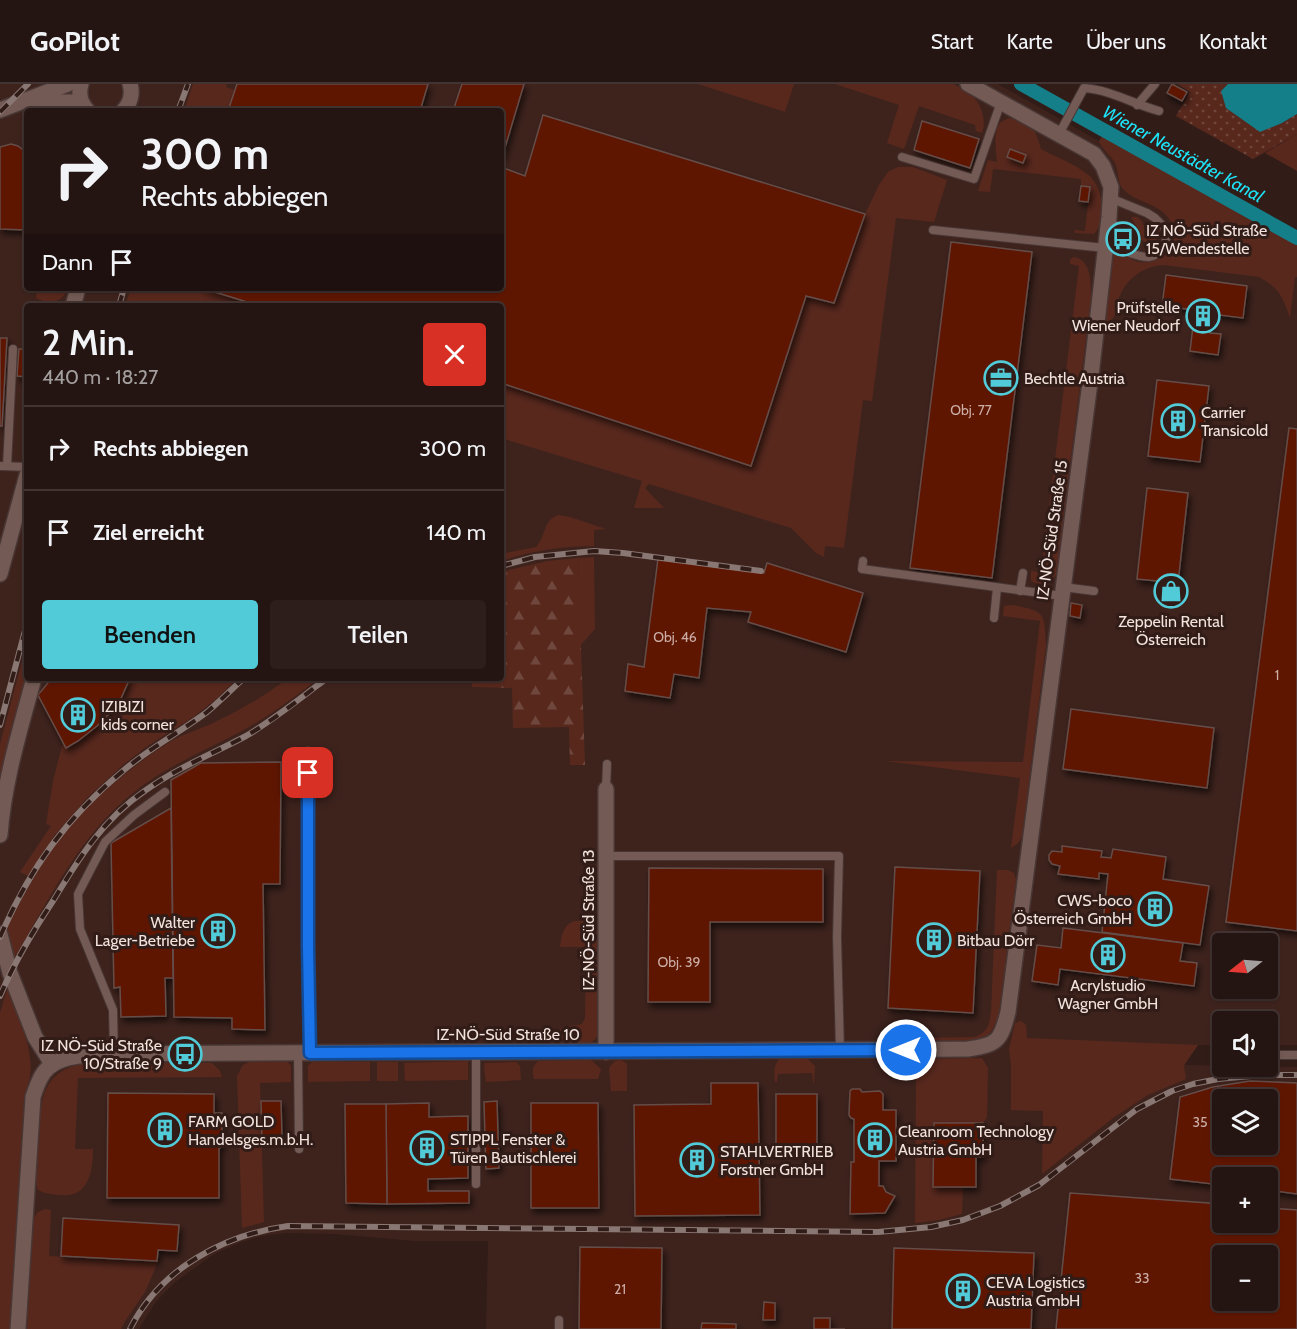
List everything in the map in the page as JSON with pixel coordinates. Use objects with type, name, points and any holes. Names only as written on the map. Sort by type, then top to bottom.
[{"type":"street","points":[[0,110],[69,84]]},
{"type":"street","points":[[81,84],[79,94],[85,106]]},
{"type":"street","name":"IZ-NÖ-Süd Straße 15","points":[[968,84],[1000,102],[1063,127],[1094,154],[1103,166],[1111,187],[1110,218],[1092,367],[1008,1012],[1003,1031],[996,1041],[984,1047]]},
{"type":"street","points":[[125,108],[131,96],[132,86]]},
{"type":"street","points":[[21,102],[85,106]]},
{"type":"street","points":[[0,574],[24,486]]},
{"type":"street","points":[[0,835],[13,756],[33,681]]},
{"type":"street","name":"IZ-NÖ-Süd Straße 13","points":[[606,789],[606,1052]]},
{"type":"street","points":[[0,934],[10,973],[35,1037],[52,1064],[40,1078],[33,1097],[18,1329]]},
{"type":"street","name":"IZ-NÖ-Süd Straße 10","points":[[52,1064],[74,1056],[114,1054],[968,1050],[984,1047]]},
{"type":"lane","points":[[1137,105],[1155,84]]},
{"type":"lane","points":[[1063,127],[1084,88],[1098,89],[1137,105],[1159,111]]},
{"type":"lane","points":[[902,157],[974,179],[1000,102]]},
{"type":"lane","points":[[1110,198],[1155,218],[1166,229],[1166,245],[1157,255],[1150,257],[1144,258],[1130,253],[1110,218]]},
{"type":"lane","points":[[933,230],[1106,248]]},
{"type":"lane","points":[[13,349],[3,466],[24,467]]},
{"type":"lane","points":[[863,561],[861,569],[1020,591],[1094,591]]},
{"type":"lane","points":[[1020,591],[1023,573]]},
{"type":"lane","points":[[994,618],[997,588]]},
{"type":"lane","points":[[299,1149],[308,947],[308,751]]},
{"type":"lane","points":[[606,789],[607,764]]},
{"type":"lane","points":[[114,1054],[113,1010],[80,929],[78,894],[105,842],[134,814],[165,792]]},
{"type":"lane","points":[[607,856],[839,856],[837,937],[840,1050]]},
{"type":"lane","points":[[476,1052],[476,1184]]},
{"type":"lane","points":[[1278,1055],[1297,1056]]},
{"type":"shaded area","points":[[0,84],[998,84],[1099,141],[1139,183],[1297,277],[1297,1045],[1278,1045],[1278,1011],[1212,1011],[1212,1045],[1198,1045],[1185,1065],[1212,1065],[1212,1077],[1278,1077],[1278,1067],[1297,1067],[1297,1329],[486,1329],[488,1241],[415,1241],[335,1234],[285,1233],[261,1236],[239,1243],[214,1254],[174,1283],[155,1303],[139,1329],[0,1329]]},
{"type":"green space","points":[[193,84],[227,84],[226,87],[235,90],[229,108],[185,108]]},
{"type":"green space","points":[[698,84],[794,84],[785,112]]},
{"type":"green space","points":[[835,84],[953,84],[966,90],[975,98],[983,115],[984,127],[982,133],[976,131],[975,125],[919,106],[904,149],[887,143],[899,105]]},
{"type":"green space","points":[[1177,84],[1228,84],[1221,91],[1282,123],[1297,114],[1297,134],[1253,159],[1176,116],[1190,92]]},
{"type":"green space","points":[[1009,118],[1027,123],[1037,136],[1041,149],[1077,167],[1094,181],[1101,197],[1102,215],[1094,234],[1075,233],[1074,230],[1085,231],[1090,187],[1081,186],[1081,179],[993,169],[990,192],[978,191],[988,160],[997,162],[996,131],[998,126]]},
{"type":"green space","points":[[1297,134],[1297,171],[1265,153]]},
{"type":"green space","points":[[1102,136],[1297,245],[1297,277],[1295,277],[1290,318],[1279,294],[1259,277],[1163,265],[1147,269],[1134,276],[1120,295],[1114,317],[1105,321],[1116,239],[1131,259],[1149,262],[1166,254],[1172,246],[1174,235],[1173,227],[1164,213],[1123,189],[1115,163],[1099,141]]},
{"type":"green space","points":[[898,167],[913,167],[947,180],[934,222],[896,218],[872,401],[863,400],[844,548],[825,546],[824,557],[816,553],[791,528],[649,484],[645,488],[664,508],[634,508],[642,481],[504,439],[504,384],[751,466],[806,296],[834,303],[865,214],[888,172]]},
{"type":"green space","points":[[1131,217],[1137,217],[1149,228],[1154,224],[1160,234],[1155,242],[1147,243],[1140,238],[1142,236]]},
{"type":"green space","points":[[1073,257],[1084,262],[1087,267],[1091,299],[1056,575],[1047,582],[1038,583],[1031,581],[1031,571],[1041,572],[1079,266],[1070,264]]},
{"type":"green space","points":[[37,291],[66,291],[59,300],[51,302],[36,298]]},
{"type":"green space","points":[[130,291],[212,291],[250,303],[126,303]]},
{"type":"green space","points":[[559,515],[570,517],[606,529],[594,530],[594,546],[547,550],[504,560],[504,553],[536,547],[547,524]]},
{"type":"green space","points":[[594,557],[595,629],[580,646],[578,558]]},
{"type":"green space","points":[[578,558],[585,765],[570,765],[569,727],[513,728],[512,688],[472,687],[472,681],[504,681],[504,571],[548,561]]},
{"type":"green space","points":[[1014,605],[1041,615],[1045,626],[1046,645],[1022,837],[1011,848],[1020,778],[885,761],[1023,762],[1040,621],[1003,616],[1004,606]]},
{"type":"green space","points":[[24,654],[24,681],[26,681],[0,781],[0,744]]},
{"type":"green space","points":[[129,681],[235,681],[192,718],[146,747],[123,765],[88,797],[54,836],[28,876],[20,872],[51,826],[46,824],[53,781],[63,742],[67,748],[88,734],[102,723],[120,701]]},
{"type":"green space","points":[[284,681],[315,681],[250,726],[158,775],[114,810],[96,829],[66,870],[14,959],[7,927],[46,858],[84,811],[127,773],[171,741],[213,723],[261,697]]},
{"type":"green space","points":[[997,870],[1008,870],[1014,873],[1016,880],[999,1014],[996,1022],[988,1035],[982,1039],[957,1043],[923,1043],[919,1038],[975,1037],[988,1027],[991,1012]]},
{"type":"green space","points":[[574,921],[592,921],[597,924],[598,931],[599,1032],[592,1042],[583,1045],[569,1043],[559,1035],[560,1029],[582,1024],[585,1018],[586,947],[560,947],[565,929]]},
{"type":"green space","points":[[7,989],[24,1031],[31,1065],[24,1100],[10,1329],[0,1329],[0,1013]]},
{"type":"green space","points":[[1021,1021],[1026,1025],[1027,1038],[1198,1045],[1184,1065],[1186,1079],[1148,1095],[1113,1118],[1042,1174],[1043,1111],[1011,1110],[1009,1049],[1015,1023]]},
{"type":"green space","points":[[982,1058],[988,1068],[987,1117],[983,1123],[933,1123],[933,1187],[963,1188],[962,1214],[915,1223],[916,1075],[906,1074],[907,1059]]},
{"type":"green space","points":[[780,1059],[808,1059],[815,1066],[814,1083],[812,1073],[778,1074],[777,1082],[775,1082],[775,1067]]},
{"type":"green space","points":[[591,1060],[601,1069],[598,1079],[534,1079],[533,1069],[538,1061]]},
{"type":"green space","points":[[621,1060],[627,1064],[627,1091],[611,1091],[609,1068],[615,1061]]},
{"type":"green space","points":[[468,1061],[468,1080],[405,1081],[404,1063]]},
{"type":"green space","points":[[249,1062],[288,1062],[291,1066],[291,1082],[260,1083],[264,1222],[242,1228],[237,1076],[243,1065]]},
{"type":"green space","points":[[312,1062],[370,1062],[370,1081],[308,1082],[308,1066]]},
{"type":"green space","points":[[377,1062],[398,1062],[398,1081],[377,1081]]},
{"type":"green space","points":[[516,1062],[520,1066],[521,1080],[486,1082],[485,1063]]},
{"type":"green space","points":[[85,1063],[197,1065],[198,1063],[212,1063],[220,1071],[222,1077],[78,1078],[75,1149],[93,1149],[90,1174],[81,1190],[74,1194],[45,1193],[38,1190],[35,1181],[43,1097],[52,1079],[60,1072]]},
{"type":"green space","points":[[45,1209],[51,1210],[49,1256],[158,1262],[145,1292],[121,1329],[27,1329],[33,1219],[38,1212]]},
{"type":"water","points":[[1228,84],[1297,84],[1297,114],[1260,132],[1226,108],[1221,91]]},
{"type":"building","points":[[237,84],[428,84],[421,108],[229,108]]},
{"type":"building","points":[[462,84],[524,84],[504,151],[504,108],[454,108]]},
{"type":"building","points":[[1172,84],[1187,92],[1182,101],[1167,93]]},
{"type":"building","points":[[543,115],[865,214],[834,303],[806,296],[751,466],[504,384],[504,303],[250,303],[212,291],[504,291],[504,168],[525,176]]},
{"type":"building","points":[[922,121],[979,139],[970,168],[914,150]]},
{"type":"building","points":[[11,144],[24,151],[24,230],[0,229],[0,147]]},
{"type":"building","points":[[1010,149],[1026,155],[1023,163],[1007,157]]},
{"type":"building","points":[[1081,186],[1090,187],[1088,202],[1079,201]]},
{"type":"building","points":[[951,242],[1032,252],[992,578],[910,568]]},
{"type":"building","name":"Prüfstelle Wiener Neudorf","points":[[1166,275],[1247,286],[1243,318],[1212,314],[1210,333],[1221,334],[1218,355],[1190,351],[1195,310],[1162,306]]},
{"type":"building","points":[[0,338],[7,338],[2,426],[0,426]]},
{"type":"building","points":[[19,349],[24,349],[24,377],[17,376]]},
{"type":"building","name":"Carrier Transicold","points":[[1157,380],[1209,386],[1200,462],[1148,456]]},
{"type":"building","points":[[1289,428],[1297,429],[1297,931],[1226,922]]},
{"type":"building","points":[[1147,488],[1188,493],[1178,583],[1137,579]]},
{"type":"building","points":[[658,559],[764,573],[767,563],[863,593],[846,652],[748,622],[751,612],[707,608],[699,678],[674,674],[670,698],[625,691],[628,664],[644,667]]},
{"type":"building","points":[[1071,603],[1082,605],[1080,618],[1070,616]]},
{"type":"building","name":"IZIBIZI kids corner","points":[[50,681],[129,681],[118,705],[97,726],[66,748],[38,695]]},
{"type":"building","points":[[1071,709],[1214,728],[1207,788],[1063,769]]},
{"type":"building","name":"Walter Lager-Betriebe","points":[[281,762],[280,884],[263,884],[265,1030],[232,1029],[232,1018],[174,1017],[171,780],[201,763]]},
{"type":"building","points":[[171,808],[173,978],[165,978],[166,1016],[121,1017],[120,987],[114,988],[111,843]]},
{"type":"building","name":"CWS-boco Österreich GmbH","points":[[1062,846],[1102,851],[1101,857],[1111,858],[1113,849],[1166,857],[1163,879],[1209,886],[1200,945],[1102,932],[1108,874],[1099,873],[1099,879],[1058,874],[1060,866],[1052,864],[1049,855],[1052,851],[1062,852]]},
{"type":"building","name":"Bitbau Dörr","points":[[895,867],[980,871],[973,1013],[888,1008]]},
{"type":"building","points":[[649,868],[823,869],[823,922],[710,922],[710,1002],[648,1002]]},
{"type":"building","name":"Acrylstudio Wagner GmbH","points":[[1063,928],[1183,943],[1180,961],[1197,963],[1194,986],[1060,969],[1058,985],[1032,981],[1037,945],[1061,948]]},
{"type":"building","points":[[1250,1081],[1297,1083],[1297,1194],[1278,1191],[1278,1167],[1212,1167],[1212,1184],[1170,1179],[1180,1097],[1213,1087]]},
{"type":"building","name":"STAHLVERTRIEB Forstner GmbH","points":[[711,1083],[758,1083],[760,1215],[635,1216],[634,1105],[711,1104]]},
{"type":"building","name":"Cleanroom Technology Austria GmbH","points":[[852,1089],[860,1089],[862,1092],[880,1091],[883,1094],[883,1110],[896,1110],[896,1161],[879,1161],[879,1186],[883,1186],[886,1192],[895,1196],[885,1213],[850,1214],[851,1162],[854,1162],[854,1119],[849,1115]]},
{"type":"building","name":"FARM GOLD Handelsges.m.b.H.","points":[[108,1093],[214,1094],[214,1113],[222,1113],[219,1198],[107,1198]]},
{"type":"building","points":[[776,1094],[817,1094],[817,1151],[776,1151]]},
{"type":"building","points":[[261,1101],[281,1101],[282,1138],[262,1139]]},
{"type":"building","points":[[497,1101],[499,1168],[486,1169],[484,1102]]},
{"type":"building","name":"STIPPL Fenster & Türen Bautischlerei","points":[[429,1103],[429,1117],[468,1116],[468,1178],[428,1179],[428,1191],[469,1191],[469,1203],[387,1204],[386,1104]]},
{"type":"building","points":[[531,1103],[598,1103],[599,1208],[531,1208]]},
{"type":"building","points":[[345,1104],[386,1104],[387,1204],[346,1203]]},
{"type":"building","points":[[934,1123],[983,1123],[983,1157],[976,1157],[976,1187],[933,1187]]},
{"type":"building","points":[[1070,1193],[1212,1203],[1212,1233],[1278,1233],[1278,1209],[1297,1210],[1297,1329],[1056,1329]]},
{"type":"building","points":[[63,1218],[179,1225],[177,1251],[158,1250],[157,1261],[61,1256]]},
{"type":"building","points":[[580,1247],[662,1248],[661,1329],[579,1329]]},
{"type":"building","name":"CEVA Logistics Austria GmbH","points":[[894,1248],[1034,1253],[1031,1329],[892,1329]]},
{"type":"building","points":[[764,1302],[775,1303],[775,1320],[763,1320]]},
{"type":"building","points":[[814,1318],[830,1318],[830,1329],[814,1329]]},
{"type":"building","points":[[702,1323],[736,1324],[736,1329],[701,1329]]},
{"type":"waterway","name":"Wiener Neustädter Kanal","points":[[1021,84],[1297,238]]},
{"type":"railway","points":[[0,112],[28,84]]},
{"type":"railway","points":[[179,108],[188,84]]},
{"type":"railway","points":[[120,303],[123,291]]},
{"type":"railway","points":[[504,565],[535,557],[594,551],[761,571]]},
{"type":"railway","points":[[0,725],[24,634]]},
{"type":"railway","points":[[0,937],[37,866],[84,807],[124,770],[207,712],[241,681]]},
{"type":"railway","points":[[0,996],[24,947],[72,870],[93,840],[117,814],[158,782],[246,736],[323,681]]},
{"type":"railway","points":[[130,1329],[158,1289],[196,1258],[240,1237],[288,1226],[878,1232],[931,1227],[963,1220],[1000,1206],[1039,1185],[1137,1109],[1172,1091],[1218,1079],[1297,1075]]},
{"type":"place","name":"IZ NÖ-Süd Straße 15/Wendestelle","points":[[1123,239]]},
{"type":"place","name":"Prüfstelle Wiener Neudorf","points":[[1203,316]]},
{"type":"place","name":"Bechtle Austria","points":[[1001,378]]},
{"type":"place","name":"Carrier Transicold","points":[[1178,421]]},
{"type":"place","name":"Zeppelin Rental Österreich","points":[[1171,591]]},
{"type":"place","name":"IZIBIZI kids corner","points":[[78,715]]},
{"type":"place","name":"CWS-boco Österreich GmbH","points":[[1155,909]]},
{"type":"place","name":"Walter Lager-Betriebe","points":[[218,931]]},
{"type":"place","name":"Bitbau Dörr","points":[[934,940]]},
{"type":"place","name":"Acrylstudio Wagner GmbH","points":[[1108,955]]},
{"type":"place","name":"IZ NÖ-Süd Straße 10/Straße 9","points":[[185,1054]]},
{"type":"place","name":"FARM GOLD Handelsges.m.b.H.","points":[[165,1130]]},
{"type":"place","name":"Cleanroom Technology Austria GmbH","points":[[875,1140]]},
{"type":"place","name":"STIPPL Fenster & Türen Bautischlerei","points":[[427,1148]]},
{"type":"place","name":"STAHLVERTRIEB Forstner GmbH","points":[[697,1160]]},
{"type":"place","name":"CEVA Logistics Austria GmbH","points":[[963,1291]]},
{"type":"route","points":[[308,773],[310,1053],[906,1050]]}]
